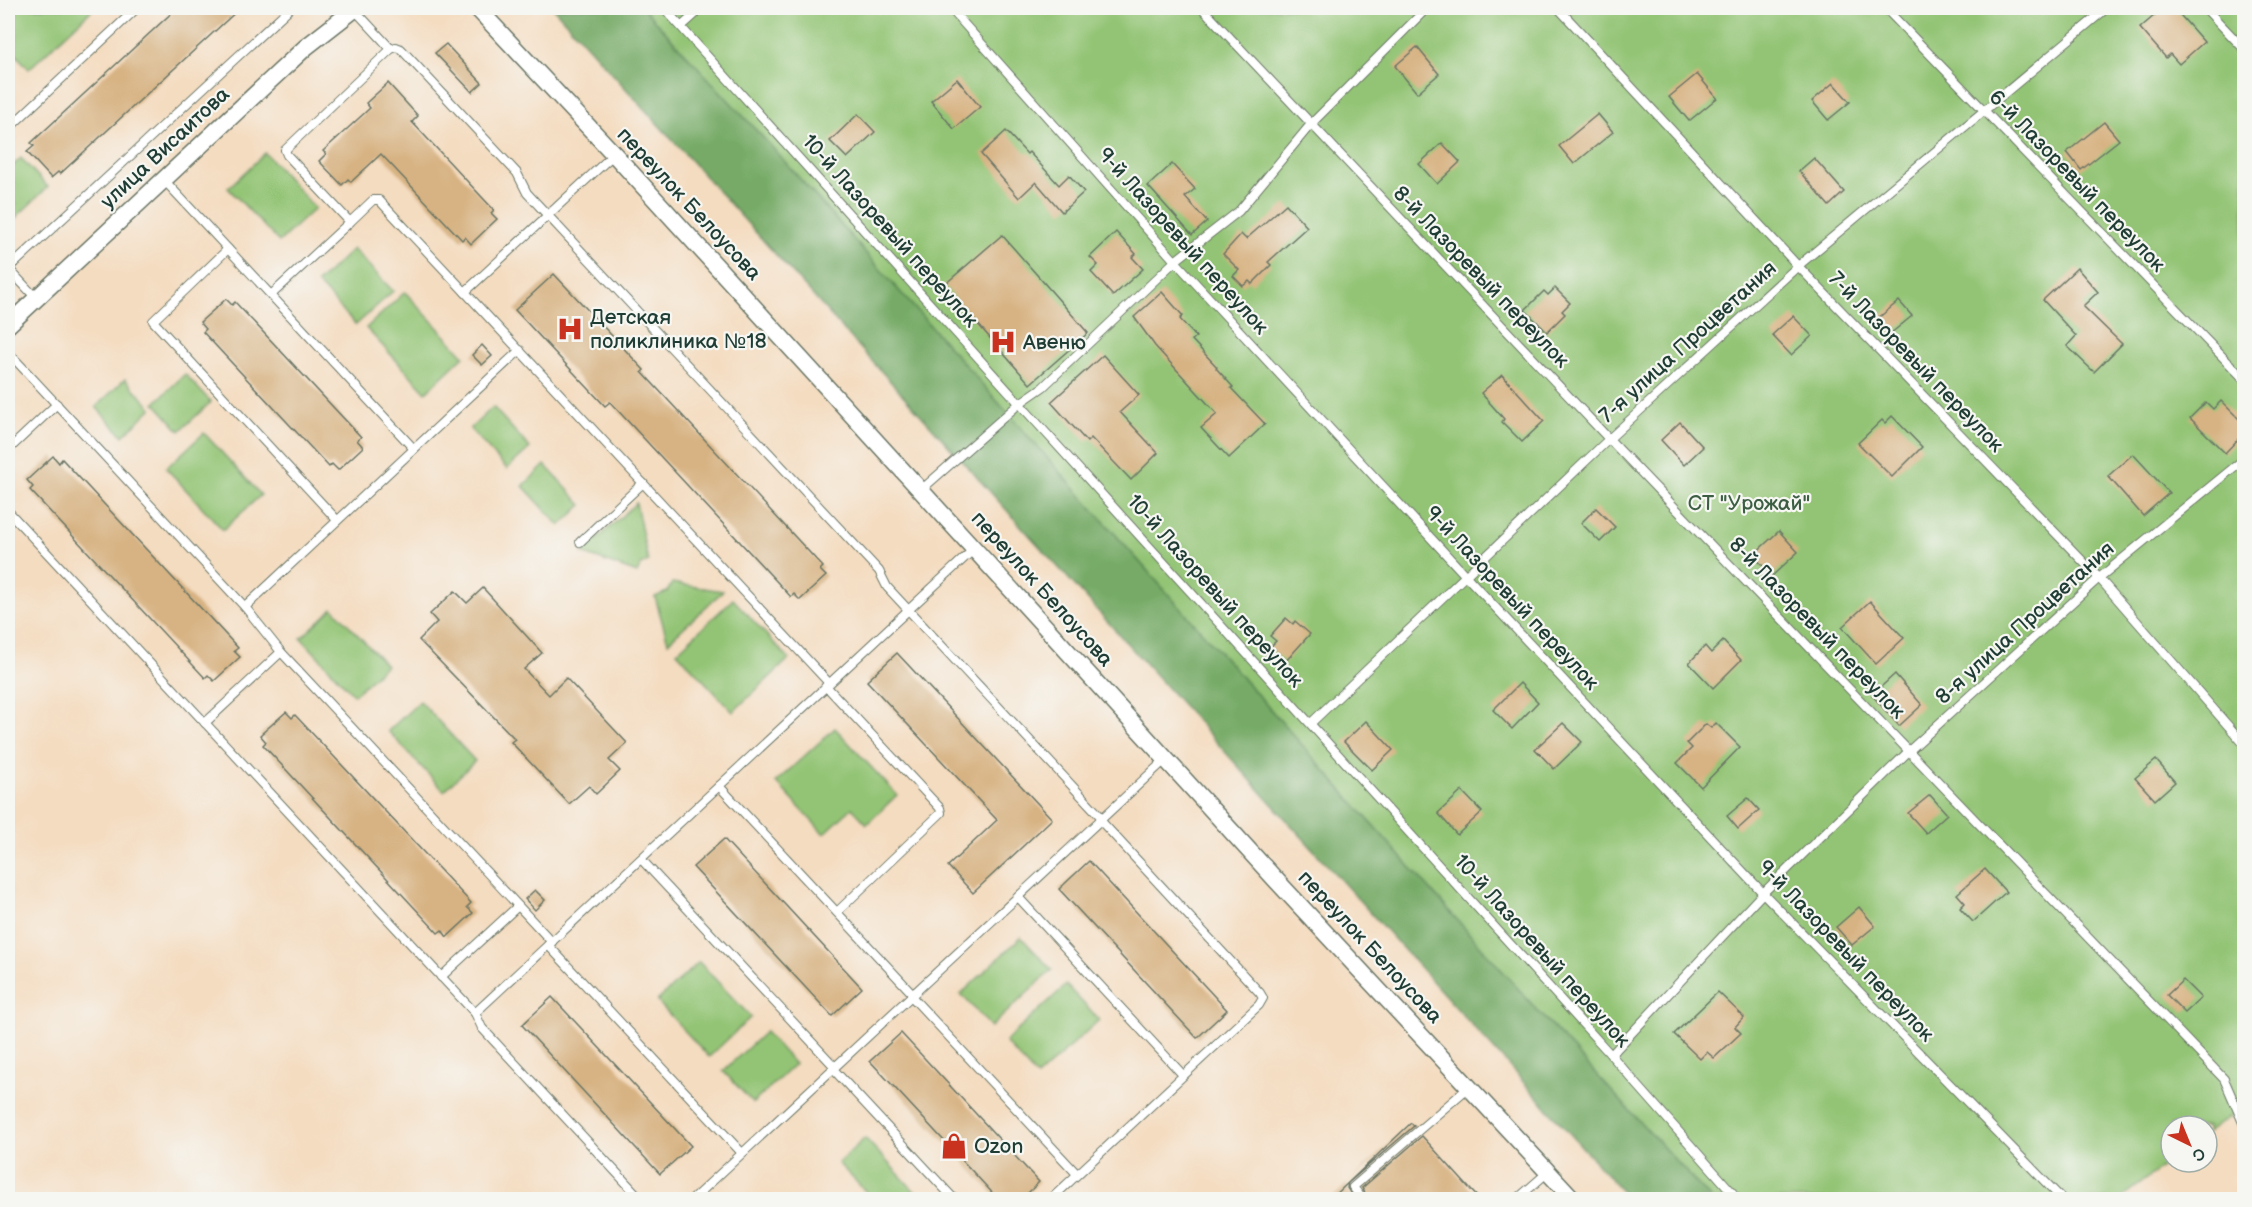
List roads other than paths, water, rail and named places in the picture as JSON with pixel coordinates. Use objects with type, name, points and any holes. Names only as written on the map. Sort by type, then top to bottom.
[{"type":"street","name":"улица Висаитова","points":[[8,325],[306,47],[354,8]]},
{"type":"street","name":"переулок Белоусова","points":[[477,8],[614,154],[974,549],[1574,1200]]},
{"type":"lane","points":[[8,129],[137,8]]},
{"type":"lane","points":[[36,298],[8,267],[290,8]]},
{"type":"lane","points":[[354,8],[391,50]]},
{"type":"lane","name":"10-й Лазоревый переулок","points":[[664,8],[1611,1055],[1739,1200]]},
{"type":"lane","points":[[682,26],[702,8]]},
{"type":"lane","name":"9-й Лазоревый переулок","points":[[950,8],[1175,261],[1466,576],[1763,893],[2063,1200]]},
{"type":"lane","name":"8-й Лазоревый переулок","points":[[1202,8],[1609,439],[2224,1079],[2244,1125]]},
{"type":"lane","points":[[921,490],[1020,403],[1043,387],[1175,261],[1239,210],[1311,124],[1426,8]]},
{"type":"lane","name":"7-й Лазоревый переулок","points":[[1557,8],[1798,266],[2099,578],[2244,744]]},
{"type":"lane","name":"6-й Лазоревый переулок","points":[[1885,8],[2244,379]]},
{"type":"lane","name":"7-я улица Процветания","points":[[1311,723],[1609,439],[1798,266],[2107,8]]},
{"type":"lane","points":[[2205,8],[2244,49]]},
{"type":"lane","points":[[350,222],[287,155],[285,150],[396,47],[401,49],[517,173],[527,194],[879,571],[887,587],[1260,993],[1263,998],[1259,1005],[1050,1200]]},
{"type":"lane","points":[[465,292],[614,154]]},
{"type":"lane","points":[[164,180],[414,449]]},
{"type":"lane","points":[[271,295],[373,200],[379,200],[643,483],[940,808],[941,813],[837,912]]},
{"type":"lane","points":[[228,249],[154,318],[154,324],[337,520]]},
{"type":"lane","points":[[245,606],[520,350]]},
{"type":"lane","points":[[8,352],[245,606],[281,652],[518,906],[550,944],[742,1153]]},
{"type":"lane","points":[[8,450],[57,404]]},
{"type":"lane","name":"8-я улица Процветания","points":[[1611,1055],[1763,893],[1910,750],[2099,578],[2244,459]]},
{"type":"lane","points":[[580,542],[643,483]]},
{"type":"lane","points":[[8,511],[475,1013],[482,1028],[642,1200]]},
{"type":"lane","points":[[475,1013],[974,549]]},
{"type":"lane","points":[[205,723],[281,652]]},
{"type":"lane","points":[[692,1200],[1166,758]]},
{"type":"lane","points":[[719,786],[1077,1174]]},
{"type":"lane","points":[[642,859],[955,1200]]},
{"type":"lane","points":[[1017,897],[1184,1075]]},
{"type":"lane","points":[[441,977],[518,906]]},
{"type":"lane","points":[[1363,1200],[1353,1187],[1469,1087]]},
{"type":"lane","points":[[1516,1200],[1549,1172]]},
{"type":"place","name":"Детская поликлиника №18","points":[[570,329]]},
{"type":"place","name":"Авеню","points":[[1003,342]]},
{"type":"place","name":"Ozon","points":[[954,1146]]},
{"type":"park label","name":"СТ \"Урожай\"","points":[[1749,503]]}]
